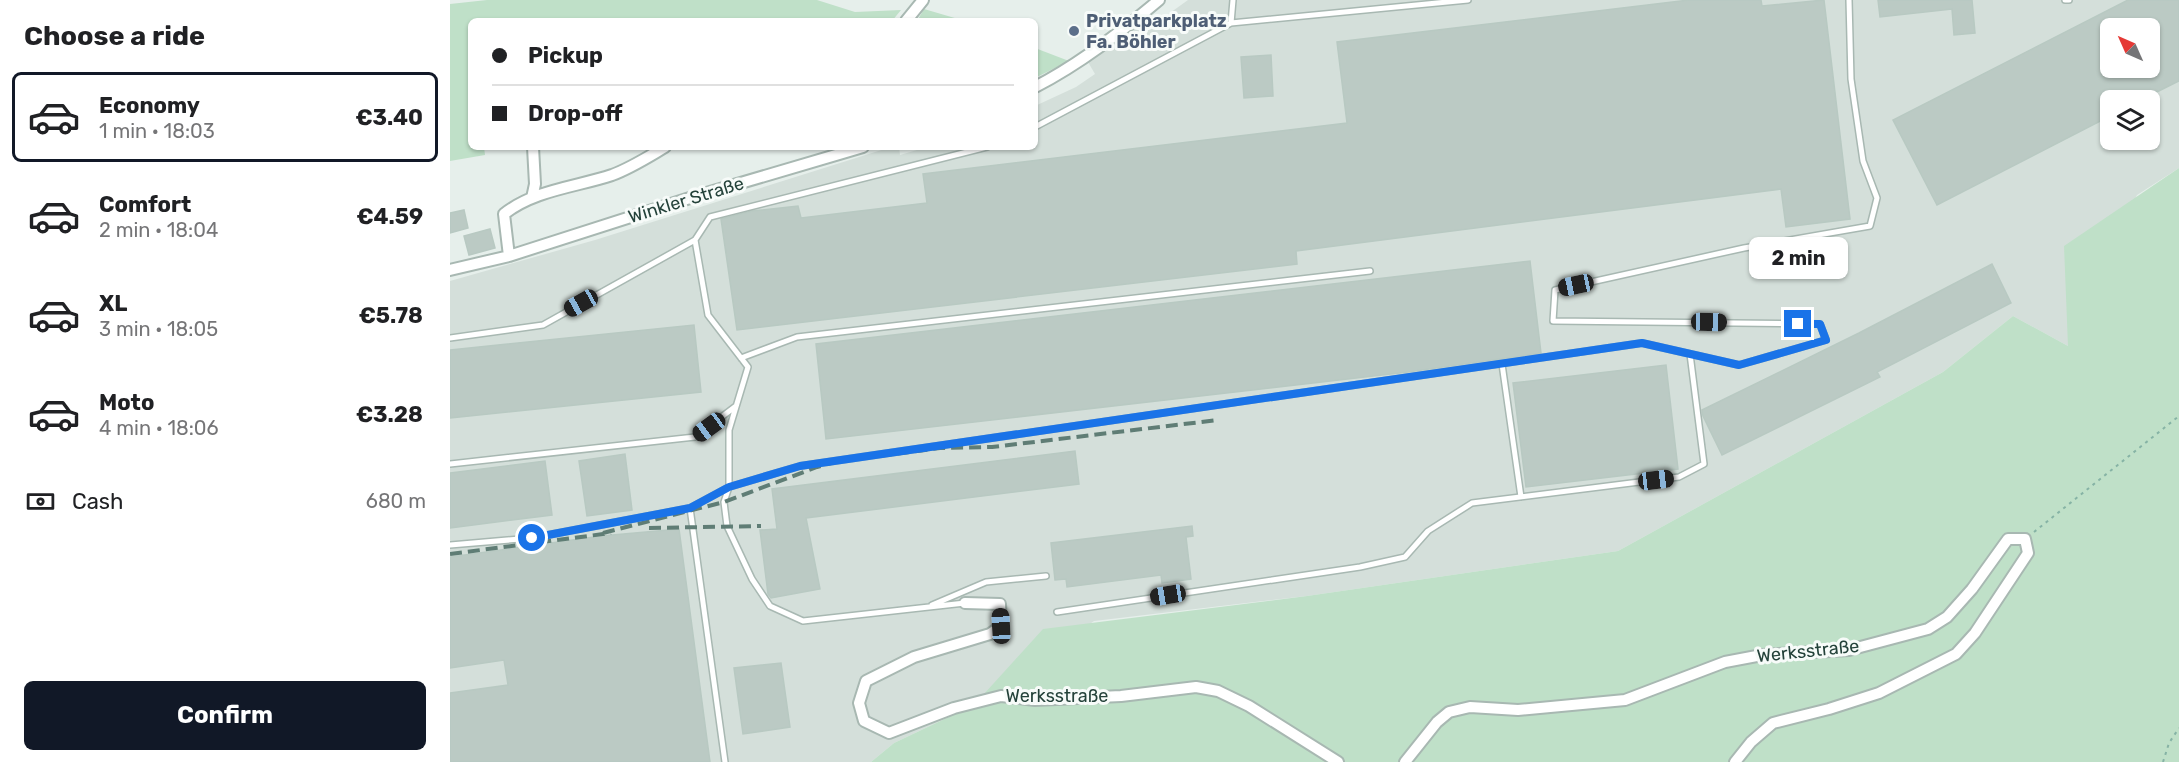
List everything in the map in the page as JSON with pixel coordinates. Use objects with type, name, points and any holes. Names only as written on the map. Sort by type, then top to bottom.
[{"type":"street","points":[[908,18],[923,0]]},
{"type":"street","points":[[1038,86],[1057,76],[1087,55],[1159,0]]},
{"type":"street","points":[[531,198],[535,184],[534,150]]},
{"type":"street","points":[[509,256],[504,214],[531,198],[614,174],[643,161],[660,150]]},
{"type":"street","name":"Winkler Straße","points":[[450,270],[509,256],[693,197],[853,150]]},
{"type":"street","name":"Werksstraße","points":[[1405,762],[1437,722],[1449,712],[1470,707],[1518,710],[1625,700],[1725,662],[1762,655],[1849,650],[1928,629],[1947,617],[1972,589],[2008,539],[2025,539]]},
{"type":"street","points":[[1735,762],[1751,742],[1773,723],[1880,693],[1956,654],[1975,633],[2028,553],[2025,539]]},
{"type":"street","name":"Werksstraße","points":[[965,603],[1000,604],[1001,626],[990,634],[914,657],[866,681],[859,703],[864,721],[889,733],[954,708],[1001,696],[1035,700],[1121,696],[1196,687],[1218,691],[1250,706],[1338,762]]},
{"type":"lane","points":[[1231,22],[1233,0]]},
{"type":"lane","points":[[1038,125],[1231,22],[1468,0]]},
{"type":"lane","points":[[450,545],[532,538],[690,508],[729,487],[800,466],[1642,343],[1739,365],[1826,340],[1820,324],[1553,321],[1555,290],[1744,248],[1870,226],[1877,198],[1863,161],[1851,79],[1850,0]]},
{"type":"lane","points":[[450,338],[543,325],[695,240],[710,217],[975,150]]},
{"type":"lane","points":[[695,240],[708,315],[748,367],[729,430],[729,487],[724,502],[727,526],[752,579],[770,606],[803,621],[965,603]]},
{"type":"lane","points":[[741,358],[797,336],[1370,271]]},
{"type":"lane","points":[[1056,612],[1360,567],[1405,557],[1428,531],[1472,503],[1679,477],[1704,464],[1690,354]]},
{"type":"lane","points":[[1502,364],[1521,497]]},
{"type":"lane","points":[[450,464],[695,437],[736,406]]},
{"type":"lane","points":[[690,508],[725,762]]},
{"type":"lane","points":[[924,608],[986,582],[1046,576]]},
{"type":"path","points":[[2025,539],[2179,416]]},
{"type":"path","points":[[2163,762],[2169,743],[2179,728]]},
{"type":"shaded area","points":[[1188,0],[2179,0],[2179,168],[2137,195],[2068,346],[2013,316],[1943,372],[1618,551],[1307,596],[1094,621],[974,705],[894,743],[871,762],[450,762],[450,281],[595,240],[881,150],[899,150],[900,155],[917,150],[1038,150],[1038,105],[1076,87],[1095,74],[1088,62],[1143,22],[1156,23]]},
{"type":"green space","points":[[487,0],[817,0],[855,12],[901,10],[894,18],[468,18],[468,150],[484,150],[485,155],[450,161],[450,4]]},
{"type":"green space","points":[[924,9],[955,18],[919,18]]},
{"type":"green space","points":[[1038,49],[1069,61],[1038,76]]},
{"type":"green space","points":[[2179,168],[2179,762],[871,762],[894,743],[974,705],[1043,629],[1307,596],[1618,551],[1943,372],[2013,316],[2068,346],[2064,246]]},
{"type":"building","points":[[1689,0],[1761,0],[1762,6],[1824,0],[1850,219],[1786,227],[1781,189],[1296,251],[1297,264],[737,330],[721,219],[752,211],[798,206],[801,218],[927,203],[923,174],[1347,123],[1337,42]]},
{"type":"building","points":[[1878,0],[1972,0],[1975,33],[1954,35],[1952,9],[1880,17]]},
{"type":"building","points":[[2128,0],[2179,0],[2179,81],[2160,90],[2100,90],[2100,121],[1937,205],[1893,120]]},
{"type":"building","points":[[1271,55],[1273,96],[1244,98],[1241,57]]},
{"type":"building","points":[[464,210],[468,228],[450,233],[450,213]]},
{"type":"building","points":[[490,229],[495,248],[469,255],[464,236]]},
{"type":"building","points":[[1530,261],[1541,353],[1408,372],[826,439],[816,344]]},
{"type":"building","points":[[1992,264],[2011,303],[1877,372],[1880,377],[1722,455],[1702,410],[1859,333]]},
{"type":"building","points":[[694,325],[701,392],[450,418],[450,350]]},
{"type":"building","points":[[1666,365],[1678,469],[1526,487],[1513,383]]},
{"type":"building","points":[[1075,451],[1079,484],[806,518],[820,589],[771,598],[768,594],[760,530],[777,529],[772,489]]},
{"type":"building","points":[[625,454],[632,510],[587,516],[579,461]]},
{"type":"building","points":[[545,461],[552,515],[450,528],[450,473]]},
{"type":"building","points":[[1192,526],[1193,536],[1186,537],[1191,579],[1162,583],[1161,575],[1067,587],[1066,579],[1055,580],[1051,543]]},
{"type":"building","points":[[679,529],[710,762],[450,762],[450,693],[508,685],[504,660],[450,668],[450,557],[601,536]]},
{"type":"building","points":[[781,663],[790,727],[743,734],[734,668]]},
{"type":"railway","points":[[603,533],[724,502],[839,461],[940,448],[992,447],[1218,420]]},
{"type":"railway","points":[[649,528],[761,526]]},
{"type":"railway","points":[[450,554],[611,533]]},
{"type":"place","name":"Privatparkplatz Fa. Böhler","points":[[1074,31]]},
{"type":"route","points":[[532,538],[690,508],[729,487],[800,466],[1642,343],[1739,365],[1826,340],[1820,324],[1798,324]]}]
